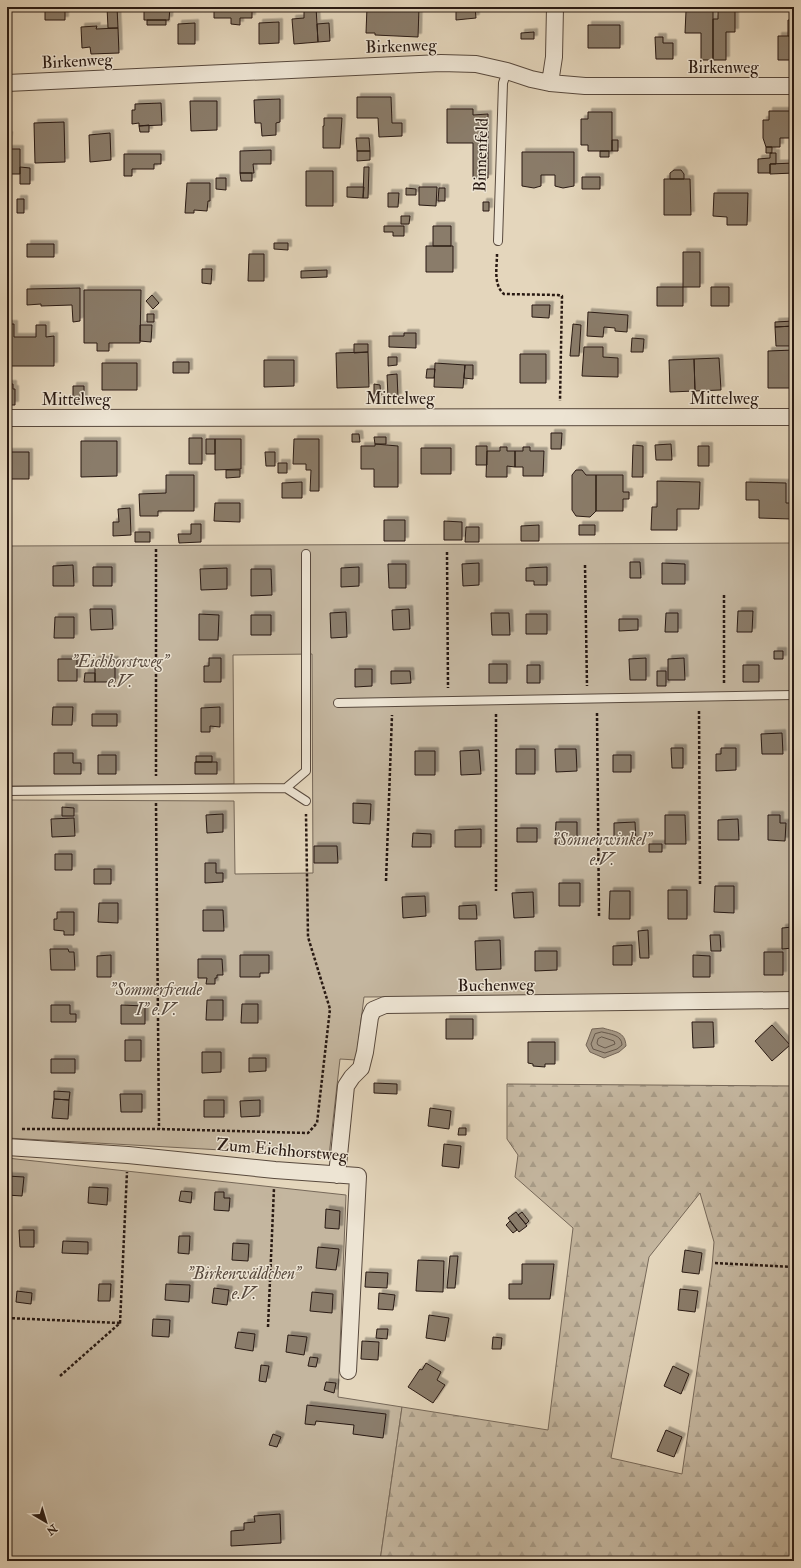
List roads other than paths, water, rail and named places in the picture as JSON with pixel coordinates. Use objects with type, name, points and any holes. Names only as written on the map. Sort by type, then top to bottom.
[{"type":"street","points":[[550,83],[554,57],[555,7]]},
{"type":"street","name":"Birkenweg","points":[[7,83],[441,63],[476,64],[550,83],[585,86],[794,86]]},
{"type":"street","name":"Mittelweg","points":[[7,418],[794,417]]},
{"type":"street","name":"Buchenweg","points":[[337,1175],[346,1086],[361,1068],[370,1018],[373,1010],[385,1005],[794,1000]]},
{"type":"street","name":"Zum Eichhorstweg","points":[[7,1147],[128,1155],[358,1176],[348,1371]]},
{"type":"lane","name":"Binnenfeld","points":[[498,241],[503,83],[506,71]]},
{"type":"lane","points":[[286,788],[306,772],[306,554]]},
{"type":"lane","points":[[338,702],[794,695]]},
{"type":"lane","points":[[8,791],[286,788],[306,801]]},
{"type":"water","points":[[603,1028],[619,1033],[624,1037],[626,1046],[619,1052],[604,1058],[590,1052],[586,1045],[592,1029]]},
{"type":"park label","name":"\"Eichhorstweg\" e.V.","points":[[120,671]]},
{"type":"park label","name":"\"Sonnenwinkel\" e.V.","points":[[602,849]]},
{"type":"park label","name":"\"Sommerfreude I\" e.V.","points":[[156,999]]},
{"type":"park label","name":"\"Birkenwäldchen\" e.V.","points":[[244,1283]]}]
